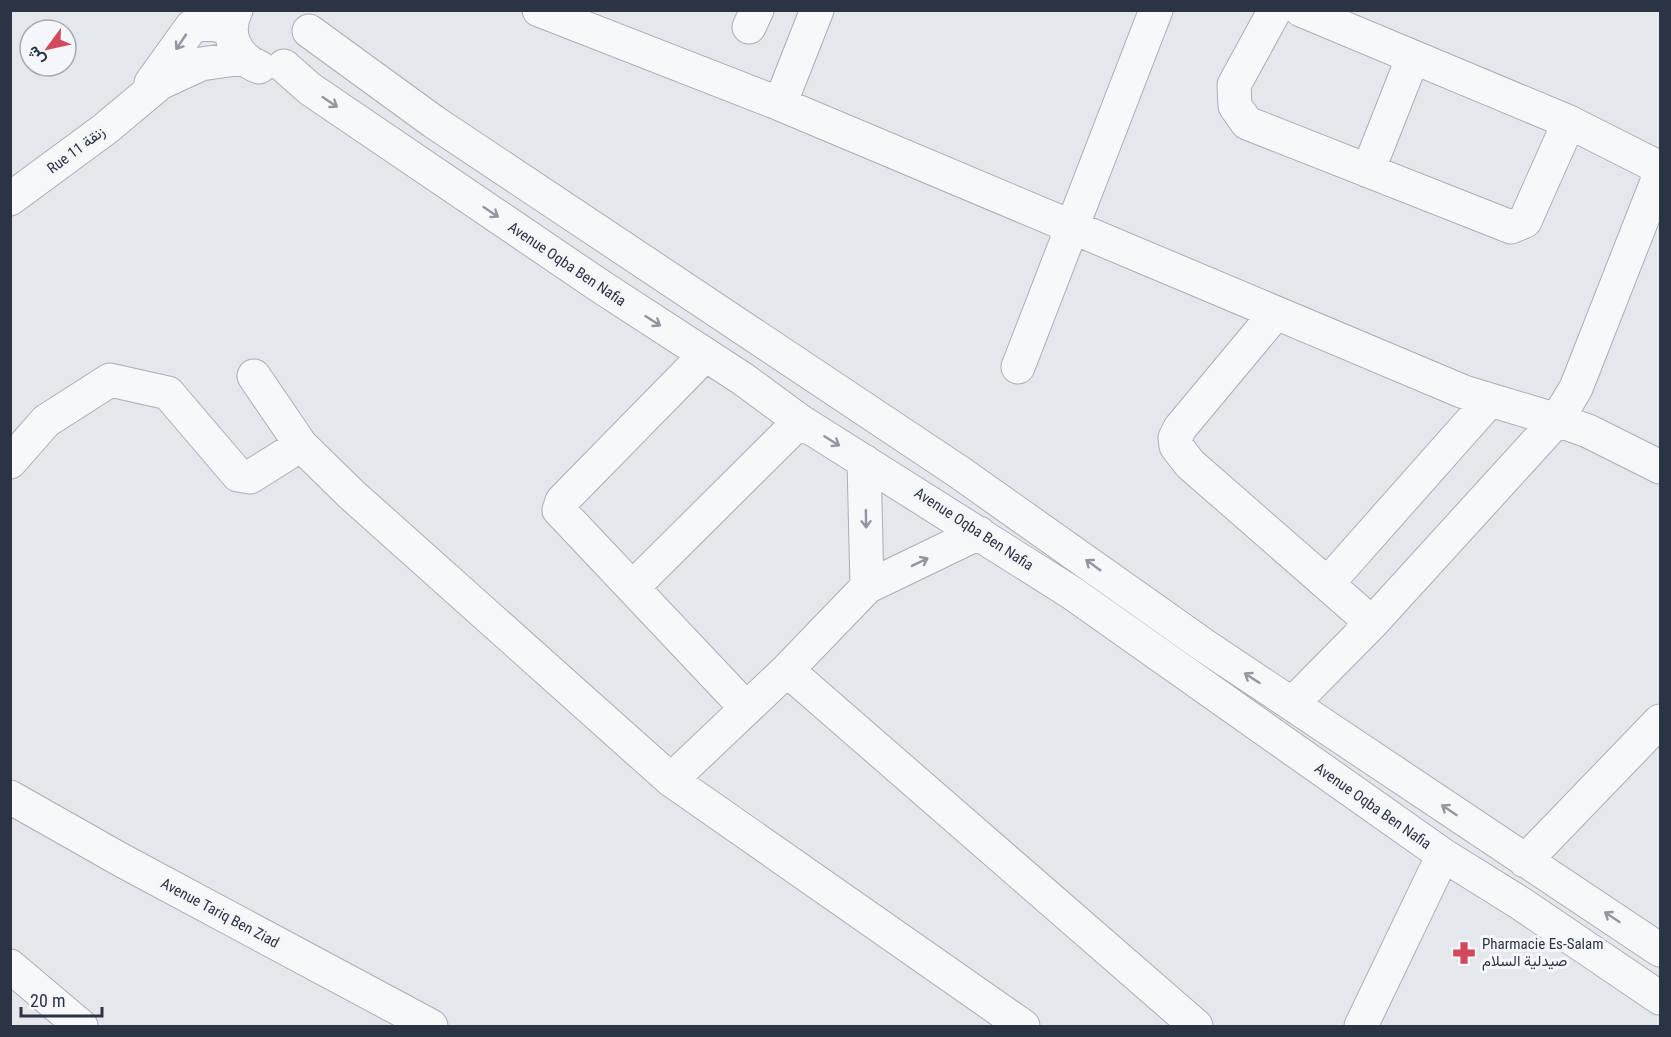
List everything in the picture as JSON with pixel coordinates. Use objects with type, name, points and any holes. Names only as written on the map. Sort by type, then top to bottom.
[{"type":"street","points":[[539,10],[780,104],[1454,388],[1588,431],[1660,467]]},
{"type":"street","points":[[1018,367],[1156,10]]},
{"type":"street","points":[[1275,10],[1234,85],[1235,106],[1247,123],[1511,227],[1525,220],[1569,122]]},
{"type":"street","points":[[1301,10],[1569,122],[1660,168]]},
{"type":"street","points":[[780,104],[811,12]]},
{"type":"street","points":[[230,16],[236,49],[243,58],[262,68],[284,66],[302,52],[310,18],[434,122],[959,472],[1204,646],[1660,950]]},
{"type":"street","name":"Rue 11 زنقة","points":[[141,100],[192,26],[207,24],[230,16]]},
{"type":"street","points":[[1368,171],[1413,57]]},
{"type":"street","name":"Rue 11 زنقة","points":[[10,199],[141,100],[160,82],[187,69],[243,58]]},
{"type":"street","name":"Avenue Oqba Ben Nafia","points":[[284,66],[310,89],[800,421],[980,532],[1072,593],[1443,855],[1520,903],[1660,998]]},
{"type":"street","points":[[1292,704],[1372,623],[1557,420],[1576,388],[1660,174]]},
{"type":"street","points":[[1275,314],[1191,413],[1175,438],[1176,446],[1190,464],[1372,623]]},
{"type":"street","points":[[705,355],[562,501],[559,510],[746,708]]},
{"type":"street","points":[[254,376],[302,445],[406,546],[492,619],[671,780],[1023,1026]]},
{"type":"street","points":[[10,462],[46,421],[110,380],[168,393],[238,475],[250,477],[302,445]]},
{"type":"street","points":[[1327,584],[1490,400]]},
{"type":"street","points":[[633,587],[800,421]]},
{"type":"street","points":[[864,461],[867,587]]},
{"type":"street","points":[[671,780],[787,670],[867,587],[980,532]]},
{"type":"street","points":[[787,670],[1196,1026]]},
{"type":"street","points":[[1525,861],[1660,721]]},
{"type":"street","name":"Avenue Tariq Ben Ziad","points":[[10,797],[417,1023]]},
{"type":"street","points":[[1361,1026],[1443,855]]},
{"type":"street","points":[[10,966],[81,1026]]},
{"type":"place","name":"Pharmacie Es-Salam صيدلية السلام","points":[[1464,953]]}]
